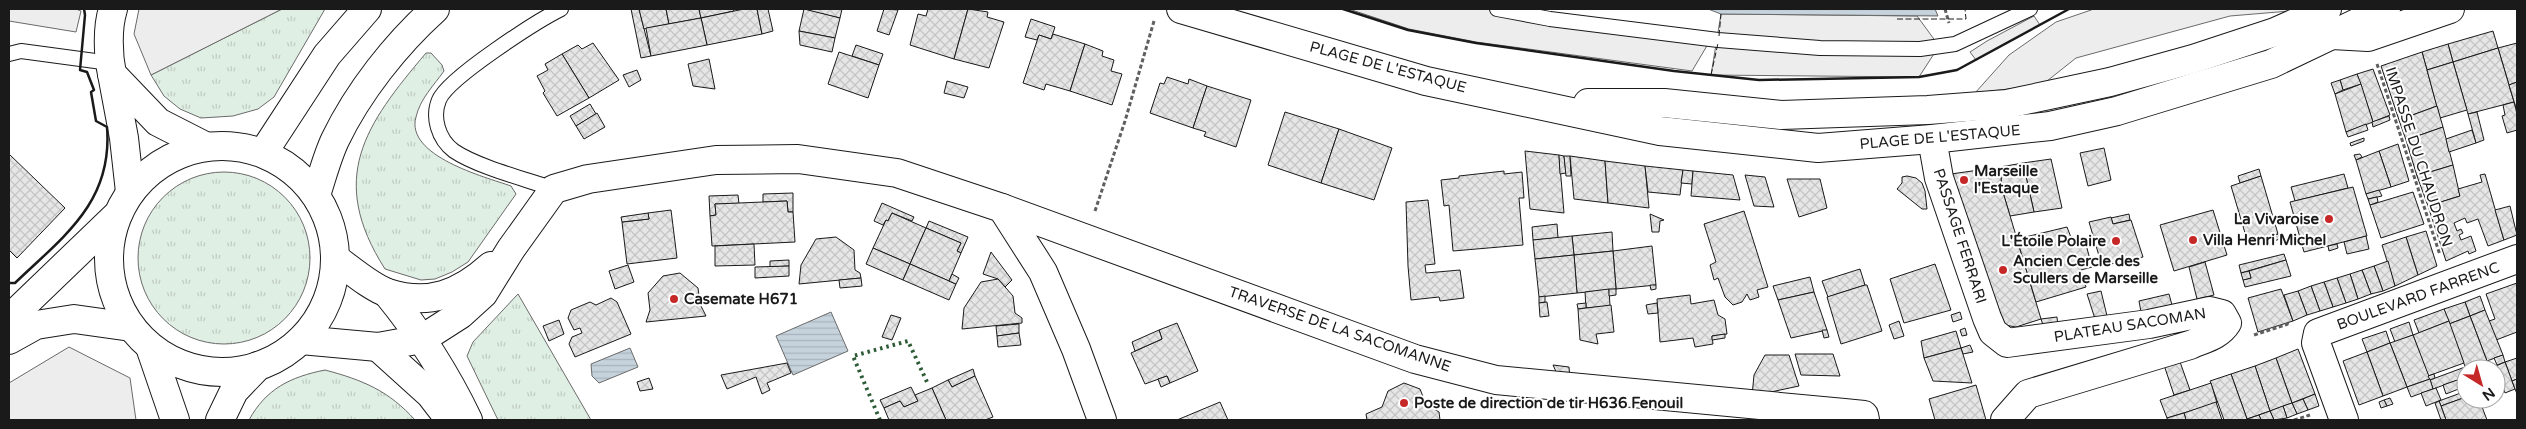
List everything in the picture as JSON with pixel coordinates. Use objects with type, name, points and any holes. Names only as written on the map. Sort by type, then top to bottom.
[{"type":"street","points":[[113,9],[111,16],[111,68],[124,138],[124,204],[108,253],[113,292],[131,327],[150,347],[183,366],[221,372],[258,366]]},
{"type":"street","points":[[263,153],[326,55],[367,9]]},
{"type":"street","points":[[316,195],[335,140],[366,88],[408,34],[435,9]]},
{"type":"street","name":"PLAGE DE L'ESTAQUE","points":[[1181,9],[1269,33],[1426,81],[1660,131],[1818,148],[1932,139],[2050,126],[2117,110],[2271,64],[2321,17]]},
{"type":"street","name":"PLAGE DE L'ESTAQUE","points":[[1230,9],[1269,33]]},
{"type":"street","name":"PLAGE DE L'ESTAQUE","points":[[1536,104],[1664,103],[1781,115],[1928,110],[2007,104],[2110,82],[2239,44],[2321,17],[2386,9]]},
{"type":"street","name":"PLAGE DE L'ESTAQUE","points":[[2321,17],[2368,37],[2450,9]]},
{"type":"street","points":[[111,68],[158,122],[205,146]]},
{"type":"street","name":"PASSAGE FERRARI","points":[[1928,110],[1939,178],[1992,332]]},
{"type":"street","points":[[12,311],[124,204],[163,162],[205,146],[234,146],[263,153],[293,170],[316,195],[331,226],[336,259],[327,303],[301,340],[258,366],[234,391],[220,420]]},
{"type":"street","name":"TRAVERSE DE LA SACOMANNE","points":[[554,189],[588,179],[716,160],[798,159],[897,173],[1086,238],[1415,359],[1496,380],[1844,413],[1864,416],[1865,420]]},
{"type":"street","points":[[301,340],[378,347],[422,340],[461,314],[483,294],[510,249],[554,189]]},
{"type":"street","points":[[1002,208],[1043,272],[1076,349],[1102,420]]},
{"type":"street","points":[[386,293],[425,300],[452,292],[471,284],[510,249]]},
{"type":"street","points":[[336,259],[386,293],[422,340],[451,386],[468,420]]},
{"type":"street","name":"BOULEVARD FARRENC","points":[[2318,333],[2517,259]]},
{"type":"street","name":"PLATEAU SACOMAN","points":[[1992,332],[2006,343],[2149,324],[2210,311],[2222,314],[2227,323],[2223,329],[2213,335],[2190,344],[2028,394],[2005,420]]},
{"type":"street","points":[[9,340],[36,325],[74,319],[131,327]]},
{"type":"street","points":[[2318,333],[2316,342],[2344,420]]},
{"type":"street","points":[[150,347],[175,420]]},
{"type":"street","points":[[378,347],[430,394],[450,420]]},
{"type":"lane","points":[[554,189],[471,159],[453,150],[435,121],[439,98],[455,80],[561,9]]},
{"type":"lane","points":[[1497,9],[1550,18],[1718,40],[1820,48],[1920,49],[1955,44],[2030,9]]},
{"type":"lane","points":[[9,54],[21,51],[111,68]]},
{"type":"path","points":[[1086,238],[1125,121],[1154,18]]},
{"type":"path","name":"IMPASSE DU CHAUDRON","points":[[2368,37],[2449,284]]},
{"type":"path","points":[[2245,338],[2288,324],[2318,333]]},
{"type":"green space","points":[[282,9],[325,9],[274,97],[258,109],[233,116],[201,118],[180,109],[164,96],[151,75]]},
{"type":"green space","points":[[426,53],[431,53],[442,65],[444,71],[428,92],[418,110],[416,131],[423,143],[434,154],[450,163],[511,186],[516,194],[468,262],[452,272],[435,279],[421,280],[385,269],[368,237],[358,207],[356,180],[361,154],[371,129],[404,79]]},
{"type":"green space","points":[[216,172],[232,172],[265,182],[285,197],[300,217],[308,241],[310,258],[308,275],[300,299],[285,319],[265,334],[249,340],[232,344],[216,344],[183,334],[158,313],[148,299],[142,283],[138,266],[138,250],[148,217],[169,192],[183,182],[199,176]]},
{"type":"green space","points":[[518,294],[591,420],[498,420],[467,356],[473,342]]},
{"type":"green space","points":[[325,370],[351,378],[385,394],[415,420],[249,420],[263,400],[280,386],[301,376]]},
{"type":"shaded area","points":[[9,9],[76,9],[81,11],[76,32],[9,21]]},
{"type":"shaded area","points":[[139,9],[282,9],[151,75],[134,34]]},
{"type":"shaded area","points":[[1349,9],[1497,9],[1711,39],[1692,71],[1476,42],[1409,29]]},
{"type":"shaded area","points":[[1708,9],[1935,9],[1938,16],[1721,14]]},
{"type":"shaded area","points":[[2094,9],[2289,9],[2290,11],[2230,16],[2076,58],[2042,85],[1975,93],[2009,55],[2056,22]]},
{"type":"shaded area","points":[[1721,14],[1917,16],[1939,46],[1919,77],[1711,75]]},
{"type":"shaded area","points":[[2034,16],[2040,25],[1976,60],[1970,52],[1987,41]]},
{"type":"shaded area","points":[[831,312],[848,351],[793,375],[776,336]]},
{"type":"shaded area","points":[[69,347],[130,378],[136,420],[9,420],[9,383]]},
{"type":"shaded area","points":[[630,348],[638,367],[599,383],[592,376],[591,364]]},
{"type":"building","points":[[631,9],[639,9],[651,56],[641,58]]},
{"type":"building","points":[[639,9],[666,9],[669,24],[644,29]]},
{"type":"building","points":[[666,9],[699,9],[701,18],[669,24]]},
{"type":"building","points":[[699,9],[733,9],[734,11],[701,18]]},
{"type":"building","points":[[744,9],[757,9],[762,34],[707,45],[701,18]]},
{"type":"building","points":[[757,9],[768,9],[773,31],[762,34]]},
{"type":"building","points":[[801,9],[842,9],[840,18]]},
{"type":"building","points":[[804,9],[840,18],[835,38],[799,31]]},
{"type":"building","points":[[884,9],[898,10],[889,35],[877,31]]},
{"type":"building","points":[[928,9],[968,9],[954,59],[910,45],[918,14],[926,16]]},
{"type":"building","points":[[968,9],[988,12],[987,17],[1004,22],[989,68],[954,59]]},
{"type":"building","points":[[701,18],[707,45],[651,56],[646,28]]},
{"type":"building","points":[[1031,19],[1055,27],[1051,39],[1039,35],[1037,40],[1025,37]]},
{"type":"building","points":[[799,31],[835,38],[832,52],[800,45]]},
{"type":"building","points":[[2493,31],[2498,48],[2453,62],[2448,44]]},
{"type":"building","points":[[1053,34],[1085,44],[1070,91],[1046,84],[1044,90],[1023,83],[1039,35],[1051,39]]},
{"type":"building","points":[[593,43],[619,80],[589,98],[562,54],[578,45],[582,49]]},
{"type":"building","points":[[2517,43],[2517,82],[2509,85],[2498,48]]},
{"type":"building","points":[[1085,44],[1103,51],[1102,56],[1114,60],[1111,71],[1122,74],[1112,105],[1070,91]]},
{"type":"building","points":[[2448,44],[2453,62],[2427,70],[2422,52]]},
{"type":"building","points":[[856,45],[883,54],[879,65],[852,56]]},
{"type":"building","points":[[2498,48],[2514,102],[2468,114],[2453,62]]},
{"type":"building","points":[[839,52],[879,65],[868,98],[828,84]]},
{"type":"building","points":[[2422,52],[2437,106],[2399,120],[2381,66]]},
{"type":"building","points":[[562,54],[589,98],[557,116],[543,93],[545,91],[537,76],[548,70],[545,64]]},
{"type":"building","points":[[709,59],[715,89],[693,86],[688,64]]},
{"type":"building","points":[[2453,62],[2467,110],[2440,118],[2427,70]]},
{"type":"building","points":[[2373,69],[2390,115],[2373,122],[2357,74]]},
{"type":"building","points":[[637,70],[641,80],[629,87],[623,75]]},
{"type":"building","points":[[2357,74],[2361,84],[2343,90],[2340,80]]},
{"type":"building","points":[[1167,77],[1188,84],[1189,79],[1207,86],[1193,128],[1150,113],[1160,83],[1164,84]]},
{"type":"building","points":[[2340,80],[2343,90],[2335,94],[2331,83]]},
{"type":"building","points":[[947,81],[968,87],[964,98],[944,93]]},
{"type":"building","points":[[2517,82],[2517,108],[2516,108],[2509,85]]},
{"type":"building","points":[[2361,84],[2373,122],[2346,132],[2335,94]]},
{"type":"building","points":[[1207,86],[1251,100],[1236,147],[1204,136],[1206,132],[1193,128]]},
{"type":"building","points":[[2514,102],[2517,114],[2517,130],[2507,133],[2502,116],[2505,115],[2503,105]]},
{"type":"building","points":[[590,104],[596,114],[576,126],[570,116]]},
{"type":"building","points":[[2437,106],[2443,127],[2406,140],[2399,120]]},
{"type":"building","points":[[1285,112],[1339,129],[1321,183],[1268,165]]},
{"type":"building","points":[[2477,112],[2484,140],[2476,143],[2468,114]]},
{"type":"building","points":[[597,113],[605,127],[584,139],[576,126]]},
{"type":"building","points":[[2389,116],[2390,120],[2373,127],[2372,122]]},
{"type":"building","points":[[2366,124],[2368,130],[2348,137],[2346,132]]},
{"type":"building","points":[[2443,127],[2453,165],[2417,176],[2406,140]]},
{"type":"building","points":[[1339,129],[1392,148],[1374,200],[1321,183]]},
{"type":"building","points":[[2472,130],[2476,143],[2449,152],[2446,139]]},
{"type":"building","points":[[2364,138],[2364,141],[2351,146],[2350,143]]},
{"type":"building","points":[[2398,144],[2409,181],[2391,187],[2379,151]]},
{"type":"building","points":[[2104,148],[2111,180],[2088,186],[2080,153]]},
{"type":"building","points":[[1525,151],[1559,155],[1564,213],[1530,209]]},
{"type":"building","points":[[2379,151],[2391,187],[2366,194],[2356,160]]},
{"type":"building","points":[[9,154],[65,208],[17,258],[9,250]]},
{"type":"building","points":[[2360,154],[2362,157],[2356,160],[2354,155]]},
{"type":"building","points":[[1559,155],[1564,156],[1566,173],[1560,174]]},
{"type":"building","points":[[1564,156],[1570,156],[1571,176],[1566,176]]},
{"type":"building","points":[[1570,156],[1605,161],[1608,203],[1574,199]]},
{"type":"building","points":[[2051,159],[2062,208],[2034,212],[2023,163]]},
{"type":"building","points":[[1605,161],[1645,166],[1649,208],[1608,203]]},
{"type":"building","points":[[2023,163],[2034,212],[2010,216],[2002,189],[2000,167]]},
{"type":"building","points":[[2453,165],[2460,196],[2428,206],[2417,176]]},
{"type":"building","points":[[1645,166],[1683,170],[1680,195],[1648,192]]},
{"type":"building","name":"Ancien Cercle des Scullers de Marseille","points":[[2000,167],[2002,189],[2041,319],[2016,327],[2005,325],[1995,318],[1951,174]]},
{"type":"building","points":[[2259,169],[2261,176],[2240,183],[2238,176]]},
{"type":"building","points":[[1683,170],[1693,171],[1692,184],[1681,183]]},
{"type":"building","points":[[1504,171],[1504,174],[1522,172],[1524,198],[1519,198],[1523,245],[1453,251],[1449,205],[1444,206],[1441,180]]},
{"type":"building","points":[[1693,171],[1733,175],[1740,200],[1691,196]]},
{"type":"building","points":[[2344,174],[2348,188],[2295,201],[2291,187]]},
{"type":"building","points":[[2485,174],[2504,240],[2488,246],[2478,219],[2467,223],[2465,218],[2454,223],[2457,231],[2461,229],[2463,233],[2459,235],[2461,240],[2471,236],[2476,251],[2469,254],[2468,251],[2446,261],[2428,206],[2460,196],[2458,189],[2482,182],[2480,175]]},
{"type":"building","points":[[1745,175],[1765,177],[1774,207],[1754,206]]},
{"type":"building","points":[[2261,176],[2278,234],[2248,243],[2231,186]]},
{"type":"building","points":[[1902,177],[1916,178],[1922,183],[1927,209],[1922,209],[1897,189],[1902,183]]},
{"type":"building","points":[[1787,179],[1820,179],[1827,208],[1799,217]]},
{"type":"building","name":"La Vivaroise","points":[[2353,187],[2367,236],[2304,252],[2290,202]]},
{"type":"building","points":[[2379,190],[2382,196],[2368,199],[2366,194]]},
{"type":"building","points":[[2413,192],[2424,224],[2381,238],[2370,205]]},
{"type":"building","points":[[793,193],[793,212],[788,212],[787,201],[763,202],[763,194]]},
{"type":"building","points":[[738,195],[739,204],[715,204],[716,215],[710,216],[709,196]]},
{"type":"building","points":[[2377,197],[2378,202],[2370,205],[2368,199]]},
{"type":"building","points":[[1428,200],[1435,264],[1425,265],[1426,273],[1460,270],[1464,298],[1440,301],[1439,297],[1411,300],[1406,202]]},
{"type":"building","points":[[787,201],[788,212],[793,212],[795,242],[712,246],[710,216],[716,215],[715,204]]},
{"type":"building","points":[[882,203],[914,217],[912,221],[892,213],[888,221],[886,220],[883,225],[874,221]]},
{"type":"building","points":[[2510,206],[2517,235],[2504,240],[2495,210]]},
{"type":"building","points":[[671,210],[677,258],[627,264],[622,222],[649,219],[648,213]]},
{"type":"building","name":"Villa Henri Michel","points":[[2213,210],[2227,255],[2174,271],[2160,225]]},
{"type":"building","points":[[1744,211],[1768,287],[1757,290],[1759,297],[1750,300],[1747,294],[1742,302],[1733,305],[1725,297],[1718,278],[1714,280],[1710,265],[1716,262],[1704,224]]},
{"type":"building","points":[[648,213],[649,219],[622,222],[621,217]]},
{"type":"building","points":[[892,213],[926,228],[910,264],[873,248],[886,220],[888,221]]},
{"type":"building","points":[[1650,214],[1664,220],[1660,221],[1659,232],[1652,232]]},
{"type":"building","points":[[2129,214],[2130,220],[2113,224],[2111,218]]},
{"type":"building","name":"L'Étoile Polaire","points":[[2111,217],[2113,224],[2131,220],[2143,257],[2102,266],[2089,222]]},
{"type":"building","points":[[929,221],[968,237],[961,253],[957,251],[961,243],[926,228]]},
{"type":"building","points":[[1557,224],[1558,238],[1533,240],[1532,227]]},
{"type":"building","points":[[2067,227],[2072,240],[2084,237],[2092,267],[2081,270],[2086,287],[2036,302],[2017,239]]},
{"type":"building","points":[[926,228],[961,243],[957,251],[961,253],[949,281],[910,264]]},
{"type":"building","points":[[2426,231],[2437,266],[2418,275],[2406,237]]},
{"type":"building","points":[[1612,232],[1613,251],[1574,255],[1572,236]]},
{"type":"building","points":[[2278,234],[2280,239],[2264,244],[2262,239]]},
{"type":"building","points":[[1572,236],[1574,255],[1535,259],[1533,240]]},
{"type":"building","points":[[2366,236],[2369,249],[2347,254],[2344,242]]},
{"type":"building","name":"Casemate H671","points":[[836,237],[854,250],[855,270],[860,273],[861,278],[799,284],[801,265],[816,239]]},
{"type":"building","points":[[2406,237],[2418,275],[2395,286],[2382,245]]},
{"type":"building","points":[[754,244],[755,265],[715,266],[715,246]]},
{"type":"building","points":[[2337,244],[2338,248],[2329,251],[2328,246]]},
{"type":"building","points":[[1652,246],[1656,285],[1616,289],[1613,251]]},
{"type":"building","points":[[873,248],[910,264],[903,280],[866,264]]},
{"type":"building","points":[[1613,251],[1616,289],[1577,293],[1574,255]]},
{"type":"building","points":[[991,252],[1012,280],[1005,287],[998,279],[983,274]]},
{"type":"building","points":[[2284,254],[2286,260],[2241,273],[2239,265]]},
{"type":"building","points":[[1574,255],[1577,293],[1539,297],[1535,259]]},
{"type":"building","points":[[789,260],[789,266],[770,267],[770,261]]},
{"type":"building","points":[[2286,260],[2291,276],[2245,287],[2243,280],[2251,278],[2249,271]]},
{"type":"building","points":[[2388,261],[2395,286],[2383,291],[2374,266]]},
{"type":"building","points":[[2205,262],[2214,295],[2197,299],[2189,267]]},
{"type":"building","points":[[910,264],[956,284],[949,300],[903,280]]},
{"type":"building","points":[[1935,264],[1951,310],[1904,323],[1890,279]]},
{"type":"building","points":[[628,265],[634,282],[615,289],[609,271]]},
{"type":"building","points":[[789,266],[789,276],[755,278],[755,267]]},
{"type":"building","points":[[2374,266],[2383,291],[2371,294],[2362,270]]},
{"type":"building","points":[[1860,269],[1865,285],[1828,297],[1822,281]]},
{"type":"building","points":[[2362,270],[2371,294],[2358,299],[2350,274]]},
{"type":"building","points":[[2249,271],[2251,278],[2243,280],[2241,273]]},
{"type":"building","name":"Casemate H671","points":[[680,273],[698,288],[700,304],[706,316],[646,322],[650,310],[648,293],[663,276]]},
{"type":"building","points":[[952,274],[959,278],[956,284],[949,281]]},
{"type":"building","points":[[2350,274],[2358,299],[2346,303],[2337,278]]},
{"type":"building","points":[[1810,277],[1814,292],[1778,300],[1773,286]]},
{"type":"building","points":[[861,278],[862,286],[840,288],[839,280]]},
{"type":"building","points":[[2337,278],[2346,303],[2333,307],[2324,282]]},
{"type":"building","points":[[998,279],[1013,296],[1015,313],[1022,318],[1022,323],[962,329],[964,308],[981,282]]},
{"type":"building","points":[[2324,282],[2333,307],[2320,311],[2311,286]]},
{"type":"building","points":[[2517,283],[2517,332],[2496,340],[2489,321],[2495,319],[2486,294]]},
{"type":"building","points":[[1650,285],[1656,285],[1656,289],[1651,290]]},
{"type":"building","points":[[1867,285],[1882,331],[1841,344],[1827,297]]},
{"type":"building","points":[[2311,286],[2320,311],[2307,315],[2298,291]]},
{"type":"building","points":[[1609,289],[1610,306],[1586,308],[1585,292]]},
{"type":"building","points":[[1609,289],[1616,289],[1616,295],[1609,296]]},
{"type":"building","points":[[2281,289],[2293,321],[2258,332],[2248,298]]},
{"type":"building","points":[[2101,291],[2108,320],[2096,322],[2087,294]]},
{"type":"building","points":[[2298,291],[2307,315],[2293,321],[2284,295]]},
{"type":"building","points":[[1814,292],[1827,330],[1791,338],[1778,300]]},
{"type":"building","points":[[2169,294],[2172,305],[2141,312],[2139,301]]},
{"type":"building","points":[[1690,295],[1691,304],[1714,300],[1718,315],[1725,319],[1727,334],[1712,336],[1713,344],[1695,347],[1693,338],[1660,342],[1657,299]]},
{"type":"building","points":[[1545,296],[1545,302],[1539,303],[1539,297]]},
{"type":"building","points":[[2480,296],[2485,310],[2470,316],[2465,302]]},
{"type":"building","points":[[611,298],[617,302],[631,334],[575,357],[569,344],[572,337],[582,333],[580,328],[574,330],[568,318],[571,310],[590,302],[596,305]]},
{"type":"building","points":[[1547,302],[1549,316],[1540,317],[1539,303]]},
{"type":"building","points":[[2465,302],[2470,316],[2449,324],[2444,309]]},
{"type":"building","points":[[1586,303],[1586,308],[1578,309],[1577,304]]},
{"type":"building","points":[[1657,303],[1658,313],[1648,314],[1646,305]]},
{"type":"building","points":[[1611,305],[1614,332],[1596,334],[1598,344],[1580,340],[1578,309]]},
{"type":"building","points":[[2444,309],[2449,321],[2419,333],[2414,320]]},
{"type":"building","points":[[2485,310],[2503,355],[2486,359],[2470,316]]},
{"type":"building","points":[[1960,312],[1962,319],[1953,322],[1951,315]]},
{"type":"building","points":[[891,315],[901,318],[892,340],[882,337]]},
{"type":"building","points":[[2470,316],[2486,359],[2462,359],[2449,324]]},
{"type":"building","points":[[2057,317],[2058,327],[2044,328],[2041,319]]},
{"type":"building","points":[[559,320],[564,334],[549,341],[543,326]]},
{"type":"building","points":[[1899,321],[1904,336],[1894,339],[1889,325]]},
{"type":"building","points":[[2449,321],[2463,359],[2456,359],[2456,366],[2428,376],[2413,335]]},
{"type":"building","points":[[2409,322],[2413,335],[2395,342],[2390,329]]},
{"type":"building","points":[[1177,323],[1198,371],[1170,383],[1167,376],[1145,384],[1131,353],[1162,339],[1159,330]]},
{"type":"building","points":[[1019,324],[1019,333],[997,336],[996,326]]},
{"type":"building","points":[[1965,328],[1967,335],[1962,336],[1960,330]]},
{"type":"building","points":[[1159,330],[1162,339],[1135,351],[1132,342]]},
{"type":"building","points":[[1822,330],[1827,330],[1829,337],[1824,338]]},
{"type":"building","points":[[1956,331],[1961,348],[1924,358],[1921,341]]},
{"type":"building","points":[[2386,331],[2390,343],[2367,352],[2362,339]]},
{"type":"building","points":[[1019,333],[1021,345],[998,347],[997,336]]},
{"type":"building","points":[[1725,334],[1725,338],[1712,340],[1712,336]]},
{"type":"building","points":[[2413,335],[2430,379],[2407,387],[2390,343]]},
{"type":"building","points":[[2390,343],[2407,387],[2383,396],[2367,352]]},
{"type":"building","points":[[1970,345],[1973,352],[1963,354],[1961,348]]},
{"type":"building","points":[[1961,348],[1972,383],[1933,381],[1924,358]]},
{"type":"building","points":[[2298,349],[2315,394],[2292,403],[2276,358]]},
{"type":"building","points":[[2367,352],[2383,396],[2359,405],[2343,361]]},
{"type":"building","points":[[1795,354],[1833,354],[1840,376],[1801,375]]},
{"type":"building","points":[[1765,355],[1789,355],[1799,386],[1752,396],[1754,375]]},
{"type":"building","points":[[2503,355],[2504,359],[2494,359]]},
{"type":"building","points":[[2276,358],[2292,403],[2270,411],[2255,366]]},
{"type":"building","points":[[2517,358],[2517,379],[2512,381],[2506,362]]},
{"type":"building","points":[[2179,359],[2190,390],[2174,395],[2163,362]]},
{"type":"building","points":[[787,363],[791,373],[767,383],[770,390],[762,394],[756,377],[727,389],[721,375]]},
{"type":"building","points":[[1553,365],[1569,367],[1570,378],[1558,376]]},
{"type":"building","points":[[2506,365],[2515,389],[2506,393]]},
{"type":"building","points":[[2255,366],[2270,411],[2247,419],[2231,374]]},
{"type":"building","points":[[973,369],[975,376],[952,387],[948,380]]},
{"type":"building","points":[[2456,370],[2456,381],[2433,389],[2430,380]]},
{"type":"building","points":[[2231,374],[2247,419],[2244,420],[2224,420],[2210,381]]},
{"type":"building","points":[[2434,374],[2435,378],[2430,380],[2428,376]]},
{"type":"building","points":[[975,376],[993,417],[985,420],[946,420],[932,388],[948,380],[952,387]]},
{"type":"building","points":[[1167,376],[1170,383],[1161,387],[1158,379]]},
{"type":"building","points":[[649,378],[653,389],[640,391],[637,382]]},
{"type":"building","points":[[2430,379],[2433,389],[2411,397],[2407,387]]},
{"type":"building","points":[[2517,379],[2517,394],[2512,381]]},
{"type":"building","points":[[2456,380],[2456,390],[2446,394],[2443,385]]},
{"type":"building","name":"Poste de direction de tir H636 Fenouil","points":[[1404,383],[1420,389],[1426,404],[1439,412],[1440,420],[1367,420],[1366,414],[1382,407],[1388,391]]},
{"type":"building","points":[[2211,383],[2217,403],[2167,418],[2160,400]]},
{"type":"building","points":[[1976,385],[1986,420],[1935,420],[1929,399]]},
{"type":"building","points":[[911,387],[918,401],[904,407],[900,401],[884,408],[880,400]]},
{"type":"building","points":[[932,388],[946,420],[889,420],[884,408],[900,401],[904,407],[918,401],[915,395]]},
{"type":"building","points":[[2436,388],[2441,400],[2426,406],[2421,393]]},
{"type":"building","points":[[2315,394],[2319,406],[2308,410],[2303,399]]},
{"type":"building","points":[[2456,395],[2456,401],[2441,406],[2439,401]]},
{"type":"building","points":[[2390,398],[2393,404],[2387,406],[2384,400]]},
{"type":"building","points":[[2303,399],[2308,410],[2297,414],[2292,403]]},
{"type":"building","points":[[2384,400],[2387,406],[2381,408],[2379,402]]},
{"type":"building","points":[[2439,401],[2446,420],[2441,420],[2435,403]]},
{"type":"building","points":[[2456,401],[2456,409],[2483,409],[2487,420],[2446,420],[2441,406]]},
{"type":"building","points":[[1220,402],[1228,420],[1177,420]]},
{"type":"building","points":[[2216,402],[2222,420],[2186,420],[2184,413]]},
{"type":"building","points":[[2292,403],[2297,414],[2287,418],[2283,406]]},
{"type":"building","points":[[2283,406],[2287,418],[2274,420],[2270,411]]},
{"type":"building","points":[[2270,411],[2274,420],[2261,420],[2259,415]]},
{"type":"building","points":[[2184,413],[2186,420],[2167,420],[2167,418]]},
{"type":"building","points":[[2259,415],[2261,420],[2247,419]]},
{"type":"hedge","points":[[880,420],[853,356],[908,341],[927,382]]},
{"type":"fence","points":[[1897,19],[1966,19],[1965,9]]},
{"type":"fence","points":[[1719,36],[1721,14]]},
{"type":"fence","points":[[1711,75],[1718,43]]},
{"type":"wall","points":[[9,283],[15,283],[67,233],[82,215],[93,197],[102,176],[107,153],[107,127],[96,121],[91,92],[94,90],[87,72],[80,70],[84,9]]},
{"type":"wall","points":[[1343,9],[1408,30],[1476,43],[1674,71],[1759,80],[1919,77],[1957,70],[2069,9]]},
{"type":"place","name":"Marseille l'Estaque","points":[[1964,180]]},
{"type":"place","name":"La Vivaroise","points":[[2329,219]]},
{"type":"place","name":"Villa Henri Michel","points":[[2193,240]]},
{"type":"place","name":"L'Étoile Polaire","points":[[2116,241]]},
{"type":"place","name":"Ancien Cercle des Scullers de Marseille","points":[[2003,270]]},
{"type":"place","name":"Casemate H671","points":[[674,299]]},
{"type":"place","name":"Poste de direction de tir H636 Fenouil","points":[[1404,403]]}]
